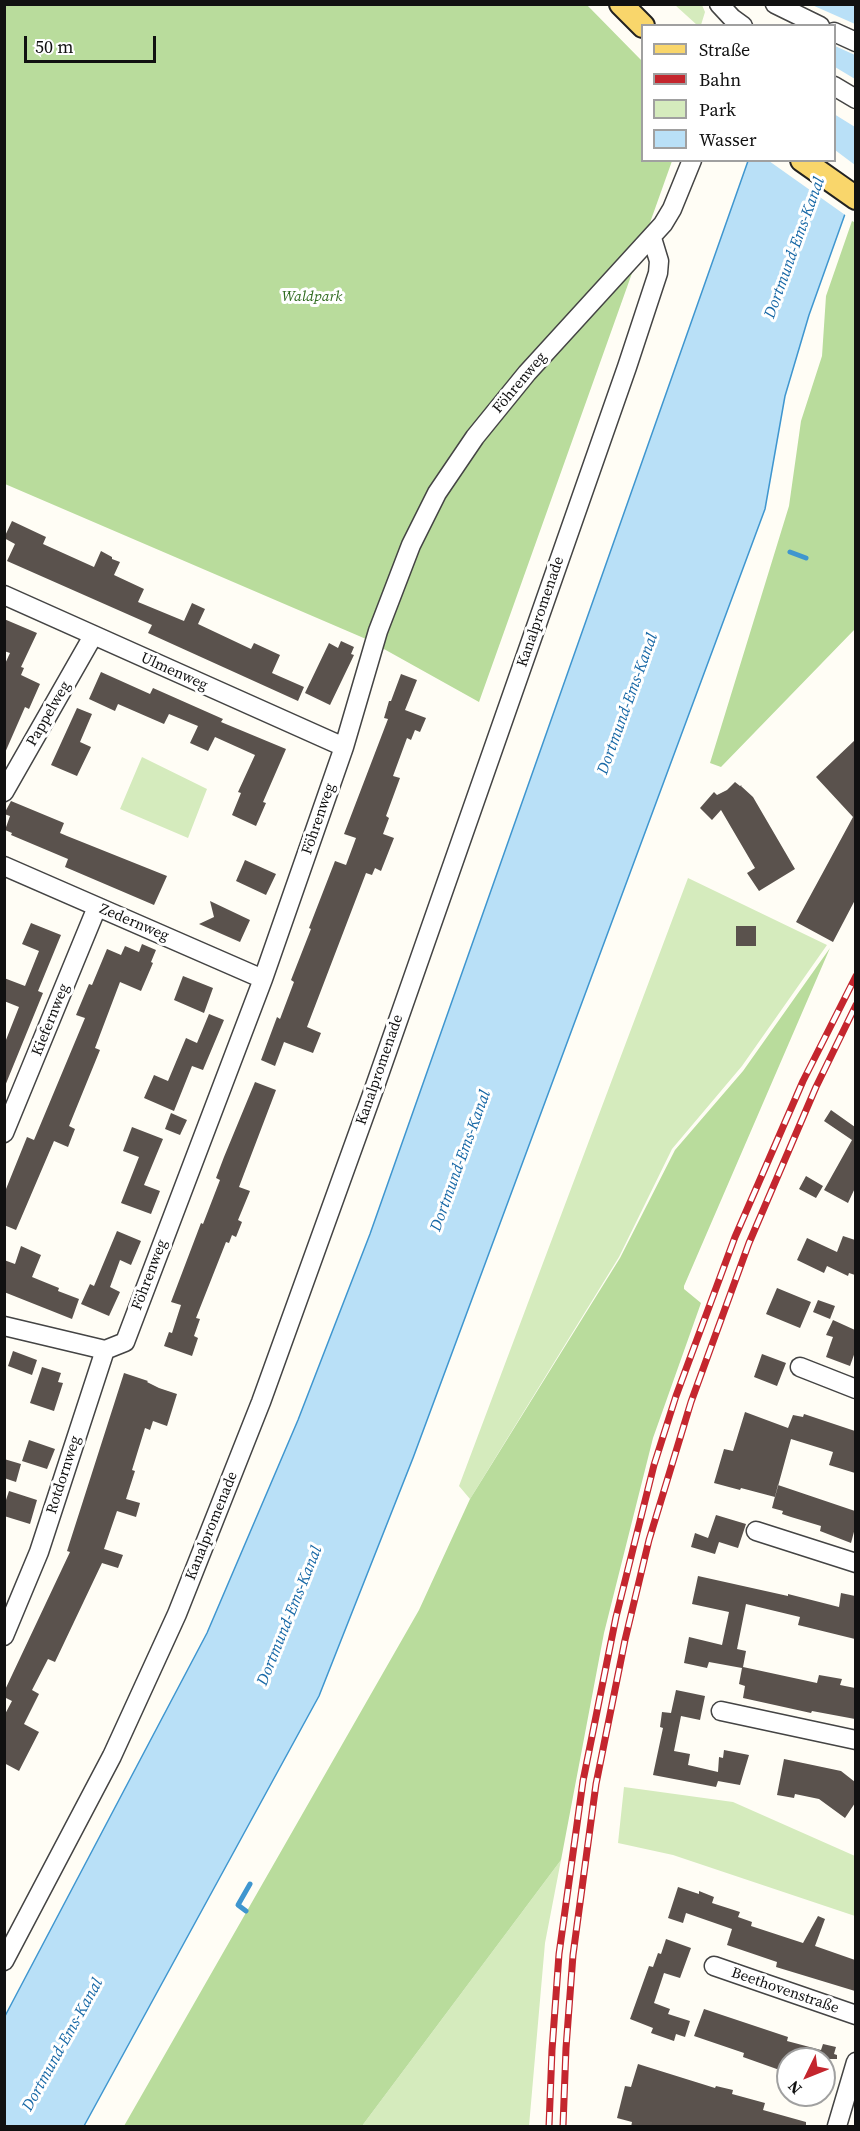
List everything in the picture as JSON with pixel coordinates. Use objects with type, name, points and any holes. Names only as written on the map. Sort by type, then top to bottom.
[{"type":"main road","points":[[621,4],[641,24]]},
{"type":"main road","points":[[805,162],[855,198]]},
{"type":"street","points":[[719,4],[735,23]]},
{"type":"street","points":[[779,7],[816,24]]},
{"type":"street","points":[[836,33],[855,42]]},
{"type":"street","points":[[836,87],[855,99]]},
{"type":"street","points":[[652,238],[672,209],[691,162]]},
{"type":"street","name":"Föhrenweg","points":[[105,1350],[125,1342],[263,979],[344,747],[378,631],[397,578],[437,493],[476,437],[527,372],[652,238]]},
{"type":"street","name":"Kanalpromenade","points":[[4,1961],[112,1756],[172,1625],[261,1402],[627,367],[658,273],[659,261],[652,238]]},
{"type":"street","name":"Ulmenweg","points":[[4,595],[344,747]]},
{"type":"street","name":"Pappelweg","points":[[4,792],[93,636]]},
{"type":"street","name":"Zedernweg","points":[[4,866],[263,979]]},
{"type":"street","name":"Kiefernweg","points":[[4,1133],[10,1107],[97,907]]},
{"type":"street","points":[[4,1326],[105,1350]]},
{"type":"street","name":"Rotdornweg","points":[[4,1636],[13,1595],[39,1552],[105,1350]]},
{"type":"street","points":[[800,1367],[855,1389]]},
{"type":"street","points":[[756,1531],[855,1563]]},
{"type":"street","points":[[721,1711],[855,1740]]},
{"type":"street","name":"Beethovenstraße","points":[[714,1966],[855,2015]]},
{"type":"street","points":[[837,2127],[855,2062]]},
{"type":"green space","name":"Waldpark","points":[[5,5],[587,5],[641,60],[641,162],[672,162],[479,702],[366,639],[5,484]]},
{"type":"green space","points":[[675,5],[702,5],[705,12],[701,24],[696,24]]},
{"type":"green space","points":[[852,221],[856,223],[855,629],[721,767],[710,763],[789,506],[801,421],[822,356],[826,296]]},
{"type":"green space","points":[[142,757],[207,789],[188,838],[120,809]]},
{"type":"green space","points":[[688,878],[827,945],[742,1066],[672,1149],[619,1257],[470,1499],[459,1486]]},
{"type":"green space","points":[[830,948],[684,1286],[684,1289],[701,1303],[653,1438],[604,1633],[561,1860],[362,2126],[124,2126],[419,1610],[470,1499],[620,1258],[675,1150],[743,1071]]},
{"type":"green space","points":[[624,1787],[733,1802],[855,1856],[855,1916],[673,1855],[618,1843]]},
{"type":"green space","points":[[561,1860],[545,1943],[529,2126],[362,2126]]},
{"type":"water","name":"Dortmund-Ems-Kanal","points":[[802,5],[855,5],[855,186],[809,315],[785,396],[765,509],[413,1458],[319,1696],[84,2126],[5,2126],[5,2016],[207,1633],[298,1420],[370,1234],[748,162],[836,162],[836,24],[831,24]]},
{"type":"pier","points":[[799,4],[812,5],[855,24],[855,55],[836,46],[836,24],[792,24]]},
{"type":"pier","points":[[836,68],[855,79],[855,127],[836,115]]},
{"type":"pier","points":[[836,151],[855,165],[856,195],[848,217],[770,162],[836,162]]},
{"type":"building","points":[[12,521],[46,537],[43,544],[94,567],[101,551],[120,562],[114,575],[144,589],[138,602],[184,621],[192,603],[205,609],[198,624],[251,649],[254,643],[280,655],[272,673],[304,687],[298,701],[148,633],[152,625],[7,561],[15,544],[4,538]]},
{"type":"building","points":[[4,619],[37,633],[21,667],[24,668],[21,675],[40,684],[29,709],[25,707],[4,755],[4,666],[10,653],[4,651]]},
{"type":"building","points":[[341,641],[354,647],[351,654],[354,655],[330,705],[305,693],[329,643],[338,648]]},
{"type":"building","points":[[101,672],[150,694],[153,688],[223,719],[221,722],[286,749],[263,802],[266,803],[256,826],[232,815],[241,793],[238,792],[255,755],[215,737],[208,751],[190,743],[198,726],[169,714],[164,724],[118,704],[115,711],[89,699]]},
{"type":"building","points":[[401,674],[417,680],[405,710],[426,718],[420,732],[415,730],[411,740],[407,738],[393,776],[400,778],[386,816],[389,818],[383,834],[394,838],[381,871],[375,868],[372,875],[366,873],[307,1027],[321,1033],[313,1053],[284,1042],[275,1066],[261,1060],[277,1017],[280,1019],[294,982],[291,980],[335,861],[346,865],[356,838],[344,834],[388,719],[384,718]]},
{"type":"building","points":[[77,708],[92,714],[80,742],[91,747],[77,776],[51,765]]},
{"type":"building","points":[[855,740],[855,900],[833,942],[796,922],[853,817],[816,777]]},
{"type":"building","points":[[735,782],[742,785],[753,797],[795,869],[759,891],[747,873],[755,868],[721,810],[712,820],[700,808],[714,792],[717,795],[727,790]]},
{"type":"building","points":[[11,801],[64,823],[60,833],[167,876],[154,905],[65,867],[68,859],[11,835],[12,833],[5,830],[10,816],[4,814]]},
{"type":"building","points":[[245,860],[276,874],[266,895],[236,881]]},
{"type":"building","points":[[210,901],[250,920],[240,942],[199,924],[214,917]]},
{"type":"building","points":[[31,923],[61,935],[38,991],[43,993],[5,1086],[4,1045],[19,1007],[4,1001],[4,978],[25,986],[39,951],[22,944]]},
{"type":"building","points":[[736,926],[756,926],[756,946],[736,946]]},
{"type":"building","points":[[142,944],[156,950],[151,962],[153,963],[141,991],[120,982],[95,1048],[100,1050],[69,1126],[75,1129],[68,1147],[54,1141],[16,1230],[4,1225],[4,1194],[27,1137],[34,1140],[85,1018],[76,1015],[89,984],[92,985],[107,949],[121,955],[125,946],[139,952]]},
{"type":"building","points":[[183,976],[213,988],[204,1013],[174,1000]]},
{"type":"building","points":[[209,1014],[224,1020],[203,1070],[192,1066],[174,1111],[144,1098],[154,1075],[168,1081],[186,1038],[197,1043]]},
{"type":"building","points":[[255,1082],[276,1090],[239,1187],[250,1191],[238,1220],[242,1222],[236,1237],[232,1235],[229,1243],[226,1242],[196,1318],[200,1319],[194,1336],[198,1338],[192,1356],[164,1346],[169,1332],[172,1333],[181,1305],[171,1302],[220,1180],[216,1178]]},
{"type":"building","points":[[831,1110],[855,1127],[855,1188],[848,1203],[824,1190],[852,1140],[824,1121]]},
{"type":"building","points":[[171,1113],[187,1120],[180,1135],[165,1129]]},
{"type":"building","points":[[132,1127],[163,1139],[144,1185],[160,1191],[151,1214],[121,1203],[139,1157],[123,1151]]},
{"type":"building","points":[[806,1176],[823,1186],[816,1198],[799,1189]]},
{"type":"building","points":[[117,1231],[141,1241],[131,1265],[120,1260],[110,1287],[120,1292],[109,1316],[81,1304],[90,1284],[94,1286]]},
{"type":"building","points":[[843,1236],[855,1240],[855,1275],[849,1273],[848,1276],[827,1266],[824,1273],[797,1260],[807,1238],[837,1252]]},
{"type":"building","points":[[21,1246],[41,1255],[32,1277],[79,1299],[72,1319],[4,1292],[4,1260],[15,1264]]},
{"type":"building","points":[[777,1288],[811,1302],[800,1328],[766,1314]]},
{"type":"building","points":[[818,1300],[835,1306],[830,1319],[813,1312]]},
{"type":"building","points":[[833,1320],[855,1330],[855,1352],[850,1366],[826,1357],[833,1337],[826,1335]]},
{"type":"building","points":[[13,1351],[37,1360],[32,1375],[8,1366]]},
{"type":"building","points":[[762,1354],[786,1363],[777,1386],[754,1377]]},
{"type":"building","points":[[42,1367],[61,1373],[58,1382],[63,1383],[54,1411],[30,1403]]},
{"type":"building","points":[[124,1373],[177,1394],[167,1426],[153,1421],[150,1430],[145,1428],[126,1499],[140,1503],[136,1517],[117,1511],[104,1549],[123,1555],[118,1568],[102,1563],[55,1662],[48,1659],[32,1690],[39,1694],[24,1724],[39,1732],[19,1771],[4,1763],[4,1716],[12,1701],[4,1697],[4,1692],[70,1552],[67,1551]]},
{"type":"building","points":[[745,1412],[788,1428],[793,1415],[803,1417],[804,1414],[855,1431],[855,1473],[829,1465],[833,1452],[791,1439],[775,1497],[714,1483],[724,1449],[733,1451]]},
{"type":"building","points":[[29,1440],[55,1449],[47,1469],[22,1461]]},
{"type":"building","points":[[4,1459],[21,1464],[16,1482],[4,1478]]},
{"type":"building","points":[[778,1485],[855,1511],[855,1528],[851,1543],[820,1531],[821,1526],[782,1514],[783,1511],[772,1508]]},
{"type":"building","points":[[9,1491],[37,1500],[30,1524],[4,1516],[4,1506]]},
{"type":"building","points":[[716,1515],[746,1524],[738,1548],[719,1542],[715,1554],[691,1547],[695,1533],[708,1538]]},
{"type":"building","points":[[698,1576],[839,1607],[841,1593],[855,1596],[855,1639],[798,1625],[800,1617],[746,1604],[737,1649],[746,1651],[743,1667],[817,1683],[819,1675],[842,1679],[840,1685],[855,1688],[855,1719],[812,1711],[811,1713],[743,1698],[745,1686],[739,1684],[742,1668],[709,1662],[707,1668],[684,1663],[689,1637],[722,1645],[729,1612],[692,1604]]},
{"type":"building","points":[[676,1690],[705,1696],[700,1720],[681,1716],[674,1751],[690,1754],[688,1765],[718,1772],[719,1757],[723,1758],[724,1750],[749,1755],[740,1785],[718,1781],[716,1787],[653,1775],[663,1728],[660,1727],[662,1712],[671,1713]]},
{"type":"building","points":[[784,1759],[841,1771],[855,1782],[855,1803],[845,1818],[819,1799],[795,1794],[794,1798],[777,1795]]},
{"type":"building","points":[[678,1887],[714,1897],[712,1903],[740,1912],[738,1917],[752,1922],[751,1926],[803,1943],[818,1916],[825,1919],[815,1946],[855,1960],[855,1991],[776,1967],[777,1962],[727,1945],[732,1929],[686,1913],[683,1923],[668,1918]]},
{"type":"building","points":[[666,1939],[691,1948],[680,1978],[664,1973],[654,2003],[670,2009],[668,2014],[690,2021],[685,2037],[676,2034],[674,2041],[651,2033],[653,2028],[630,2019],[649,1966],[653,1967]]},
{"type":"building","points":[[704,2009],[788,2037],[787,2041],[810,2047],[776,2047],[776,2069],[743,2057],[744,2053],[694,2036]]},
{"type":"building","points":[[638,2064],[715,2088],[716,2086],[733,2090],[732,2094],[765,2103],[763,2110],[806,2122],[806,2127],[631,2127],[632,2122],[617,2118],[625,2086],[631,2087]]},
{"type":"waterway","points":[[790,552],[806,558]]},
{"type":"waterway","points":[[246,1911],[238,1905],[250,1884]]},
{"type":"railway","points":[[549,2126],[559,1954],[583,1781],[616,1617],[654,1465],[676,1396],[735,1237],[803,1081],[856,976]]},
{"type":"railway","points":[[563,2126],[573,1955],[596,1784],[625,1640],[649,1540],[691,1402],[749,1243],[816,1087],[856,1005]]}]
